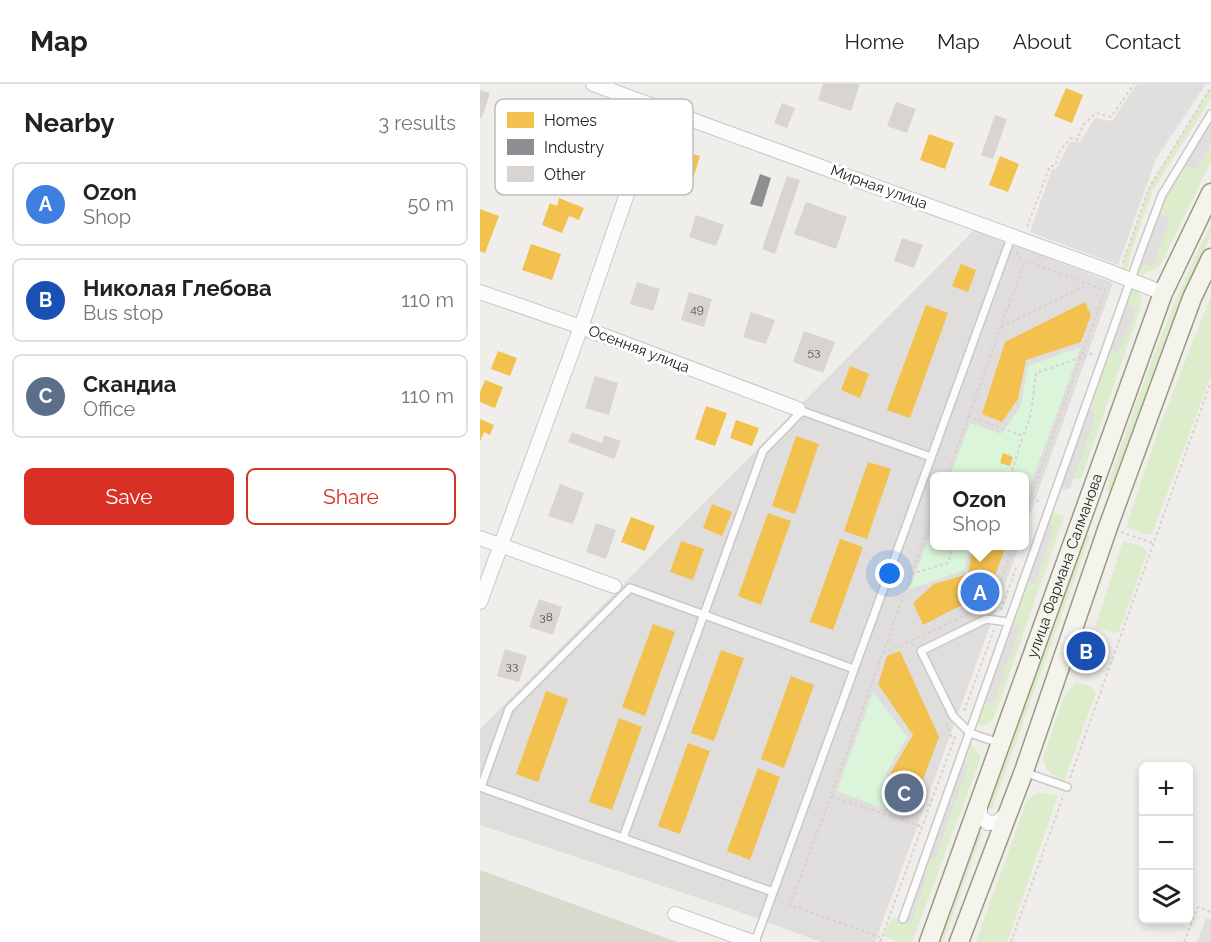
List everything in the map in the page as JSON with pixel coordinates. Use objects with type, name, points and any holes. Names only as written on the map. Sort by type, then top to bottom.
[{"type":"street","name":"Мирная улица","points":[[593,84],[635,99]]},
{"type":"street","name":"Мирная улица","points":[[693,120],[1017,237],[1163,293]]},
{"type":"street","name":"улица Фармана Салманова","points":[[929,942],[1163,293],[1211,193]]},
{"type":"street","points":[[480,602],[626,195]]},
{"type":"street","name":"улица Фармана Салманова","points":[[959,942],[1024,771],[1108,527],[1191,298],[1211,258]]},
{"type":"street","name":"Осенняя улица","points":[[480,292],[800,410]]},
{"type":"street","points":[[480,538],[614,586]]},
{"type":"street","points":[[980,803],[980,816],[988,823],[998,822],[1007,813]]},
{"type":"street","points":[[675,914],[754,942]]},
{"type":"lane","points":[[903,919],[1130,279],[1162,195],[1211,114]]},
{"type":"lane","points":[[754,942],[931,457],[1017,237]]},
{"type":"lane","points":[[623,838],[763,451],[800,410],[931,457]]},
{"type":"lane","points":[[773,892],[481,787],[509,709],[630,588],[854,669]]},
{"type":"lane","points":[[1002,744],[970,733],[959,723],[953,716],[921,651],[986,619],[1008,622]]},
{"type":"lane","points":[[1024,771],[1067,787]]},
{"type":"path","points":[[1024,263],[1017,254],[1017,237],[1050,166],[1054,166],[1060,150],[1071,138],[1077,140],[1083,125],[1096,113],[1112,117],[1134,84]]},
{"type":"path","points":[[1024,263],[1029,262],[1105,290],[1029,501]]},
{"type":"path","points":[[949,472],[1024,263]]},
{"type":"path","points":[[1001,327],[1089,284]]},
{"type":"path","points":[[1012,472],[1031,414],[1035,373],[1094,353]]},
{"type":"path","points":[[1011,942],[1211,382]]},
{"type":"path","points":[[968,416],[1023,436]]},
{"type":"path","points":[[1030,498],[1040,502]]},
{"type":"path","points":[[881,938],[789,906],[930,523]]},
{"type":"path","points":[[1118,530],[1153,543]]},
{"type":"path","points":[[911,574],[948,563],[952,550]]},
{"type":"path","points":[[880,942],[1021,556]]},
{"type":"path","points":[[883,653],[911,640]]},
{"type":"path","points":[[831,796],[921,827]]},
{"type":"path","points":[[1184,942],[1198,907],[1211,912]]},
{"type":"shaded area","points":[[1137,84],[1206,84],[1156,159],[1118,265],[1030,232],[1052,169],[1056,170],[1070,142],[1080,142],[1095,118],[1112,121]]},
{"type":"shaded area","points":[[1211,114],[1211,145],[1196,169],[1180,164]]},
{"type":"shaded area","points":[[1156,210],[1170,220],[1153,265],[1135,265]]},
{"type":"shaded area","points":[[975,229],[1113,283],[1029,517],[1029,472],[930,472],[930,550],[1018,550],[875,942],[821,942],[737,911],[480,825],[480,729]]},
{"type":"shaded area","points":[[1009,259],[1016,265],[971,393],[960,393]]},
{"type":"shaded area","points":[[1123,299],[1136,310],[1119,351],[1105,350]]},
{"type":"shaded area","points":[[1085,406],[1096,415],[1070,489],[1055,490]]},
{"type":"shaded area","points":[[862,416],[908,432],[908,444],[854,424]]},
{"type":"shaded area","points":[[816,422],[905,454],[896,462],[812,432]]},
{"type":"shaded area","points":[[930,476],[930,509],[903,582],[891,583]]},
{"type":"shaded area","points":[[1045,519],[1054,528],[1036,583],[1022,583]]},
{"type":"shaded area","points":[[638,575],[688,593],[689,605],[631,583]]},
{"type":"shaded area","points":[[635,597],[686,615],[678,623],[637,608]]},
{"type":"shaded area","points":[[732,608],[827,643],[828,655],[724,617]]},
{"type":"shaded area","points":[[1008,622],[1021,627],[1008,664],[1002,668],[1005,673],[994,702],[980,703]]},
{"type":"shaded area","points":[[720,627],[823,665],[816,673],[721,639]]},
{"type":"shaded area","points":[[845,710],[851,721],[831,778],[819,780]]},
{"type":"shaded area","points":[[962,757],[968,767],[935,860],[924,859]]},
{"type":"shaded area","points":[[831,800],[914,830],[873,942],[835,942],[785,924]]},
{"type":"shaded area","points":[[920,869],[928,875],[911,923],[903,919]]},
{"type":"shaded area","points":[[480,870],[677,942],[480,942]]},
{"type":"shaded area","points":[[1206,918],[1211,920],[1211,942],[1197,942]]},
{"type":"green space","points":[[1211,87],[1211,98],[1153,190],[1125,277],[1119,275],[1149,188]]},
{"type":"green space","points":[[1211,145],[1211,161],[1160,266],[1142,275],[1133,271],[1156,210],[1180,164],[1196,169]]},
{"type":"green space","points":[[1211,224],[1211,235],[1167,336],[1110,492],[1106,490],[1154,355],[1195,256]]},
{"type":"green space","points":[[1128,285],[1140,293],[1142,302],[1139,313],[1081,479],[1073,478],[1096,415],[1085,406]]},
{"type":"green space","points":[[1211,295],[1211,376],[1152,534],[1149,535],[1126,527],[1157,434]]},
{"type":"green space","points":[[1081,347],[1029,489],[1029,472],[952,472],[970,423],[1001,434],[1020,408],[1028,366]]},
{"type":"green space","points":[[1048,510],[1064,517],[994,718],[985,726],[974,724],[980,703],[1002,668],[1008,664],[1021,627],[1008,622],[1022,583],[1036,583],[1054,529],[1045,519]]},
{"type":"green space","points":[[1084,533],[1090,536],[992,809],[986,806]]},
{"type":"green space","points":[[930,534],[930,550],[969,550],[964,570],[910,589]]},
{"type":"green space","points":[[1123,541],[1143,547],[1147,553],[1119,632],[1114,633],[1095,627]]},
{"type":"green space","points":[[1075,682],[1092,687],[1096,693],[1064,781],[1050,773],[1043,759],[1062,701]]},
{"type":"green space","points":[[873,692],[907,737],[886,773],[887,810],[837,791]]},
{"type":"green space","points":[[968,739],[981,757],[912,942],[899,942],[882,935],[893,917],[911,922],[928,875],[920,869],[924,859],[935,860],[968,767],[962,757]]},
{"type":"green space","points":[[1040,792],[1058,796],[1007,942],[976,942],[1027,800]]},
{"type":"green space","points":[[978,832],[982,833],[943,942],[937,942]]},
{"type":"building: Homes","points":[[1066,88],[1083,95],[1072,123],[1054,116]]},
{"type":"building: Homes","points":[[929,134],[954,143],[945,169],[920,160]]},
{"type":"building: Homes","points":[[693,154],[700,156],[693,179]]},
{"type":"building: Homes","points":[[1000,156],[1019,164],[1008,192],[989,185]]},
{"type":"building: Homes","points":[[559,198],[584,208],[579,220],[569,216],[562,233],[542,225],[550,203],[557,206]]},
{"type":"building: Homes","points":[[480,209],[499,216],[485,253],[480,251]]},
{"type":"building: Homes","points":[[531,244],[561,254],[552,280],[522,270]]},
{"type":"building: Homes","points":[[961,264],[976,270],[968,292],[952,286]]},
{"type":"building: Homes","points":[[1085,302],[1091,315],[1081,342],[1026,360],[1018,399],[1002,422],[982,414],[1005,342]]},
{"type":"building: Homes","points":[[926,305],[948,313],[910,418],[887,410]]},
{"type":"building: Homes","points":[[498,351],[517,358],[510,376],[491,369]]},
{"type":"building: Homes","points":[[850,366],[869,374],[860,398],[841,390]]},
{"type":"building: Homes","points":[[485,380],[503,387],[495,408],[480,402],[480,392]]},
{"type":"building: Homes","points":[[706,406],[727,413],[715,446],[695,439]]},
{"type":"building: Homes","points":[[480,419],[494,425],[490,435],[484,432],[480,441]]},
{"type":"building: Homes","points":[[736,420],[759,428],[752,446],[730,438]]},
{"type":"building: Homes","points":[[796,436],[819,444],[795,514],[772,506]]},
{"type":"building: Homes","points":[[1003,453],[1013,457],[1010,466],[1000,463]]},
{"type":"building: Homes","points":[[868,462],[891,469],[867,539],[844,531]]},
{"type":"building: Homes","points":[[712,504],[732,512],[722,536],[703,528]]},
{"type":"building: Homes","points":[[768,513],[791,521],[761,605],[738,596]]},
{"type":"building: Homes","points":[[631,517],[655,526],[645,551],[621,542]]},
{"type":"building: Homes","points":[[840,539],[863,547],[833,630],[810,622]]},
{"type":"building: Homes","points":[[681,541],[704,549],[693,580],[670,572]]},
{"type":"building: Homes","points":[[972,550],[1004,550],[989,591],[923,625],[913,603],[934,584],[968,574]]},
{"type":"building: Homes","points":[[653,624],[675,632],[645,716],[622,707]]},
{"type":"building: Homes","points":[[721,650],[744,658],[714,741],[691,733]]},
{"type":"building: Homes","points":[[900,651],[939,737],[913,806],[890,798],[891,772],[913,735],[878,684],[887,656]]},
{"type":"building: Homes","points":[[791,676],[814,685],[784,768],[761,759]]},
{"type":"building: Homes","points":[[546,691],[568,699],[538,782],[516,774]]},
{"type":"building: Homes","points":[[619,718],[642,727],[612,810],[589,802]]},
{"type":"building: Homes","points":[[688,743],[710,751],[680,834],[658,826]]},
{"type":"building: Homes","points":[[758,768],[780,777],[750,860],[727,851]]},
{"type":"building: Industry","points":[[760,174],[771,178],[762,207],[750,204]]},
{"type":"building: Other","points":[[823,84],[860,84],[851,111],[818,100]]},
{"type":"building: Other","points":[[480,90],[490,93],[482,118],[480,117]]},
{"type":"building: Other","points":[[896,102],[916,109],[907,133],[887,126]]},
{"type":"building: Other","points":[[782,103],[795,108],[787,128],[774,123]]},
{"type":"building: Other","points":[[995,115],[1007,119],[993,159],[981,155]]},
{"type":"building: Other","points":[[787,176],[800,180],[775,254],[762,249]]},
{"type":"building: Other","points":[[806,202],[847,217],[836,249],[794,234]]},
{"type":"building: Other","points":[[696,215],[724,225],[716,246],[689,237]]},
{"type":"building: Other","points":[[902,238],[923,245],[914,268],[894,261]]},
{"type":"building: Other","points":[[637,282],[660,289],[653,311],[630,304]]},
{"type":"building: Other","points":[[689,292],[712,299],[704,327],[681,320]]},
{"type":"building: Other","points":[[751,312],[775,320],[766,344],[743,337]]},
{"type":"building: Other","points":[[804,331],[835,342],[823,373],[793,362]]},
{"type":"building: Other","points":[[595,376],[618,383],[609,415],[585,408]]},
{"type":"building: Other","points":[[572,432],[602,443],[604,435],[621,441],[614,459],[568,442]]},
{"type":"building: Other","points":[[560,484],[584,493],[573,524],[548,516]]},
{"type":"building: Other","points":[[596,523],[616,530],[606,559],[586,552]]},
{"type":"building: Other","points":[[539,599],[562,607],[553,635],[529,627]]},
{"type":"building: Other","points":[[505,649],[527,656],[519,682],[497,676]]},
{"type":"place","name":"Ozon","points":[[980,592]]},
{"type":"place","name":"Николая Глебова","points":[[1086,651]]},
{"type":"place","name":"Скандиа","points":[[904,793]]}]
